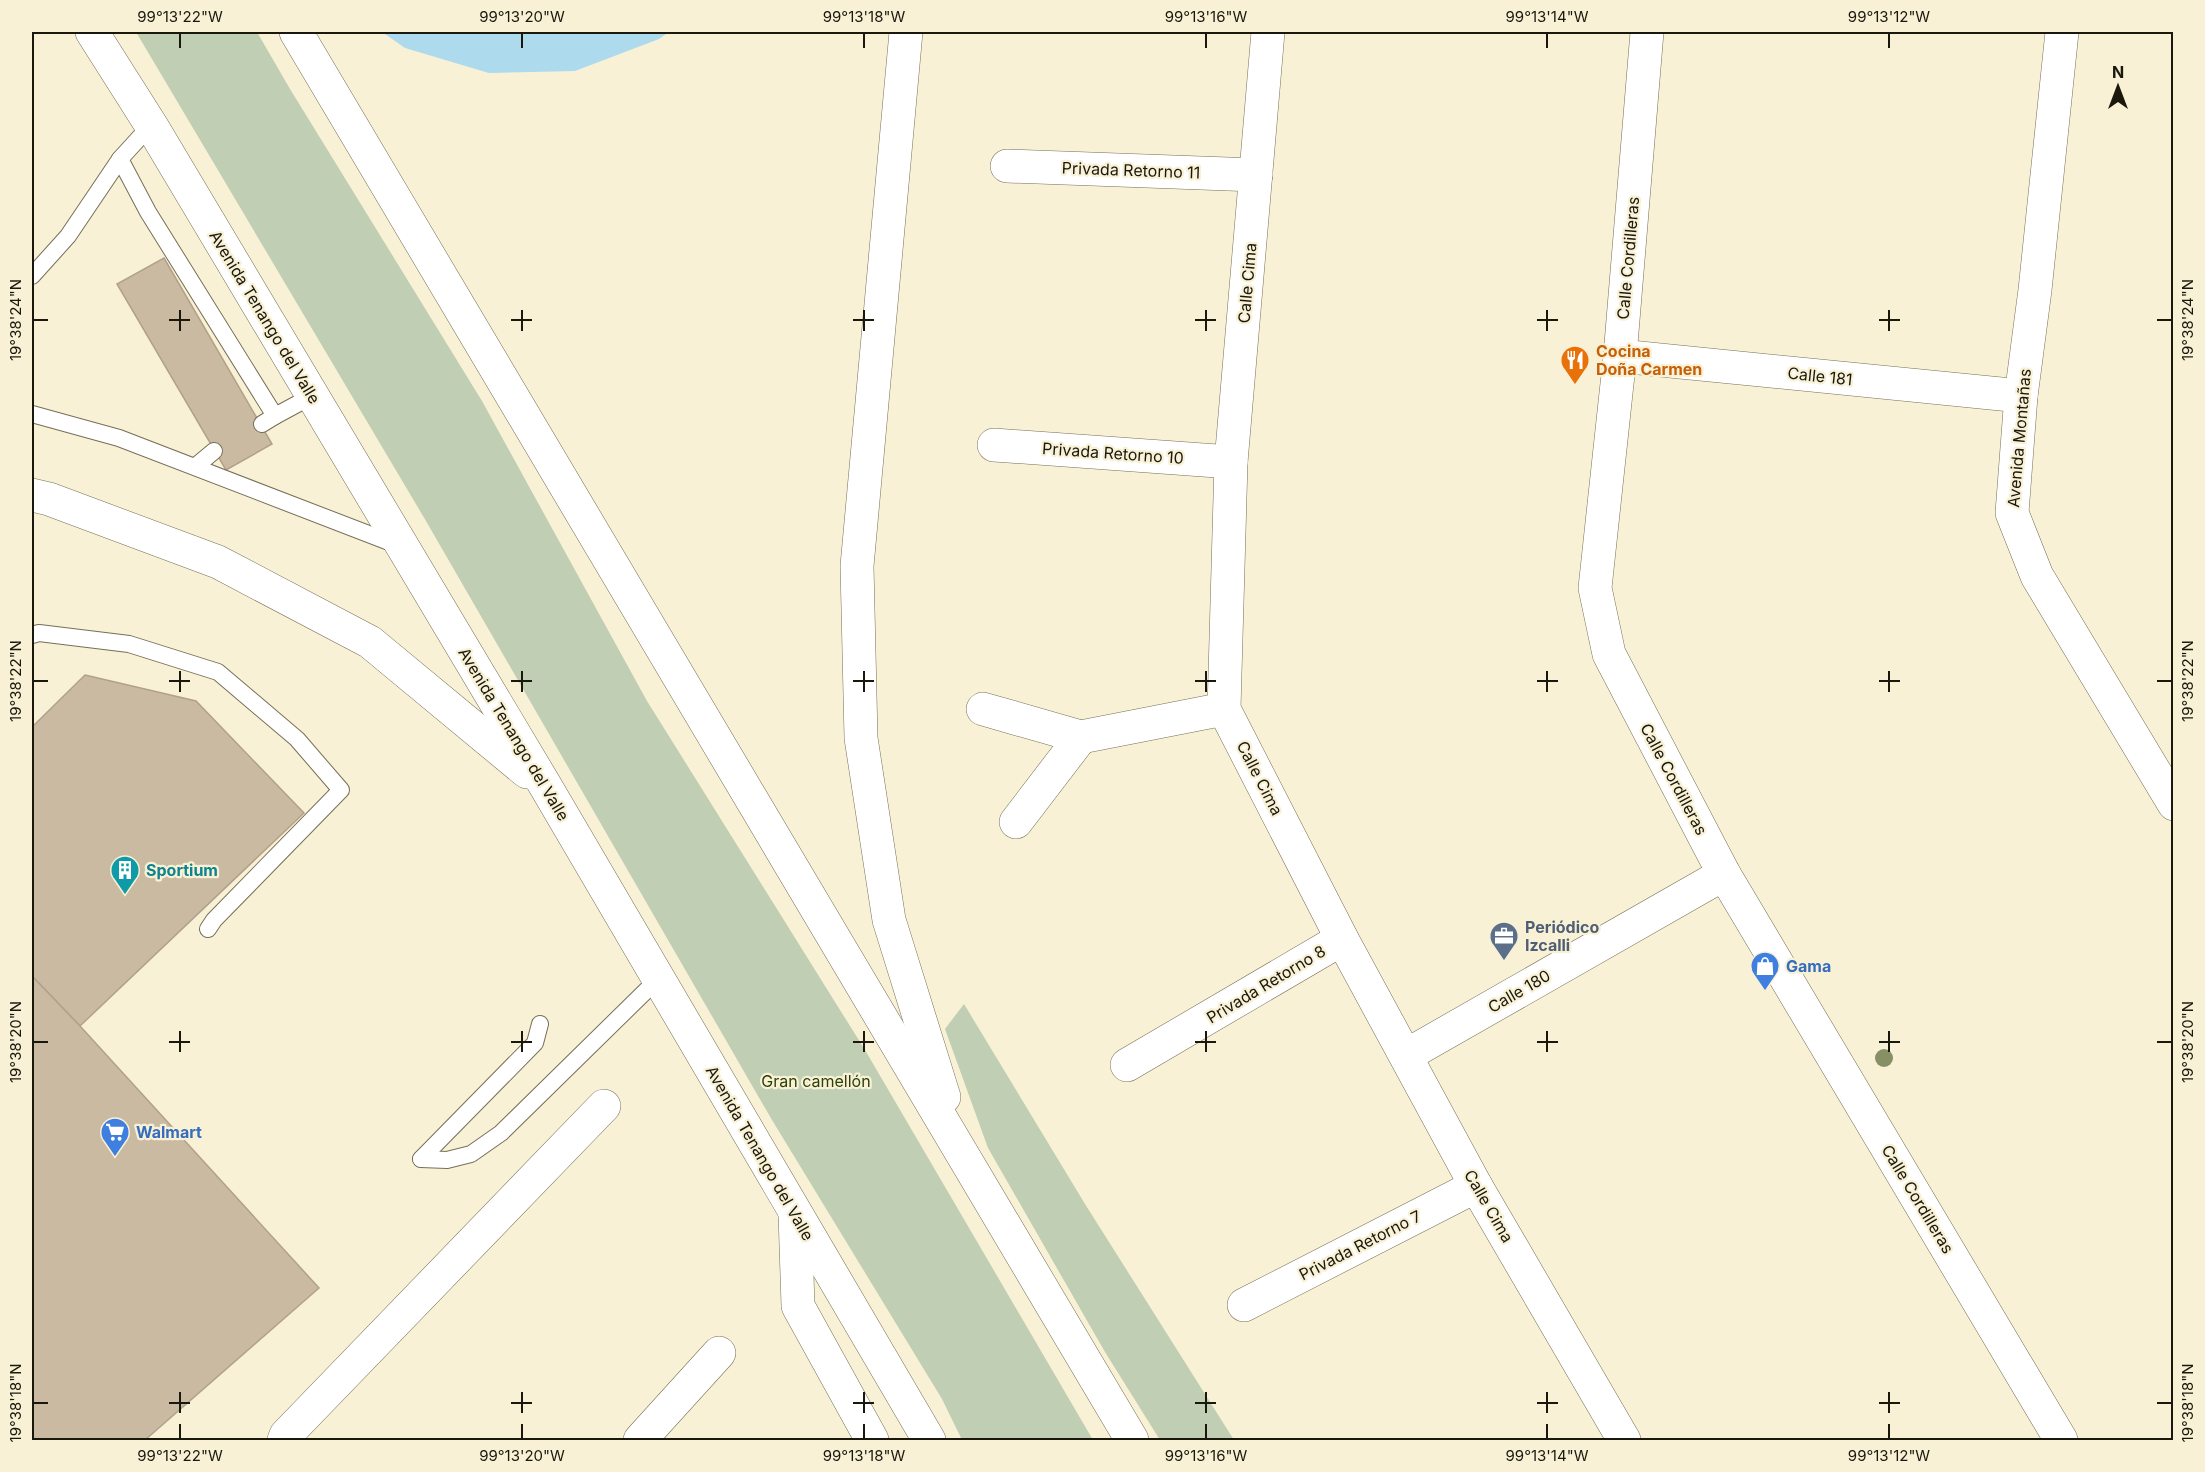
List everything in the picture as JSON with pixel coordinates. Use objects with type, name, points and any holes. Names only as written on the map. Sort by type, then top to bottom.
[{"type":"street","name":"Avenida Tenango del Valle","points":[[92,32],[151,125],[546,787],[929,1440]]},
{"type":"street","points":[[296,32],[1132,1440]]},
{"type":"street","points":[[906,32],[857,566],[861,738],[889,920],[959,1148]]},
{"type":"street","name":"Calle Cima","points":[[1268,32],[1231,462],[1224,709],[1342,939],[1614,1437]]},
{"type":"street","name":"Calle Cordilleras","points":[[1647,32],[1620,357],[1595,588],[1609,654],[1724,874],[2061,1440]]},
{"type":"street","name":"Avenida Montañas","points":[[2062,32],[2036,279],[2021,396],[2012,513],[2037,576],[2174,804]]},
{"type":"street","name":"Privada Retorno 11","points":[[1007,166],[1256,175]]},
{"type":"street","name":"Calle 181","points":[[1620,357],[2021,396]]},
{"type":"street","name":"Privada Retorno 10","points":[[994,445],[1231,462]]},
{"type":"street","points":[[32,495],[49,499],[218,562],[370,642],[546,787]]},
{"type":"street","points":[[983,709],[1081,736],[1224,709]]},
{"type":"street","points":[[1016,822],[1081,736]]},
{"type":"street","name":"Calle 180","points":[[1407,1056],[1724,874]]},
{"type":"street","name":"Privada Retorno 8","points":[[1127,1065],[1342,939]]},
{"type":"street","points":[[284,1440],[286,1435],[604,1106]]},
{"type":"street","name":"Privada Retorno 7","points":[[1244,1305],[1476,1186]]},
{"type":"street","points":[[795,1214],[798,1306],[872,1440]]},
{"type":"street","points":[[640,1440],[719,1353]]},
{"type":"lane","points":[[32,276],[68,236],[120,159],[151,125]]},
{"type":"lane","points":[[120,159],[268,420],[312,396]]},
{"type":"lane","points":[[32,414],[119,438],[401,547]]},
{"type":"lane","points":[[196,466],[214,451]]},
{"type":"lane","points":[[32,635],[39,633],[129,644],[218,672],[297,739],[341,790],[214,920],[208,929]]},
{"type":"lane","points":[[540,1024],[535,1043],[422,1159],[447,1160],[471,1154],[501,1133],[658,980]]},
{"type":"green space","name":"Gran camellón","points":[[136,32],[257,32],[482,401],[647,701],[865,1050],[1093,1440],[962,1440],[942,1399],[772,1120],[426,521]]},
{"type":"green space","points":[[964,1004],[1085,1204],[1234,1440],[1160,1440],[1105,1352],[988,1148],[945,1029]]},
{"type":"water","points":[[382,32],[669,32],[659,39],[575,71],[489,73],[405,48]]},
{"type":"building","points":[[164,258],[272,444],[226,470],[117,284]]},
{"type":"building","name":"Sportium","points":[[85,675],[196,701],[304,813],[80,1026],[32,976],[32,727]]},
{"type":"building","name":"Walmart","points":[[32,976],[319,1288],[145,1440],[32,1440]]},
{"type":"place","name":"Cocina Doña Carmen","points":[[1575,386]]},
{"type":"place","name":"Sportium","points":[[125,896]]},
{"type":"place","name":"Periódico Izcalli","points":[[1504,962]]},
{"type":"place","name":"Gama","points":[[1765,992]]},
{"type":"place","name":"Walmart","points":[[115,1158]]}]
